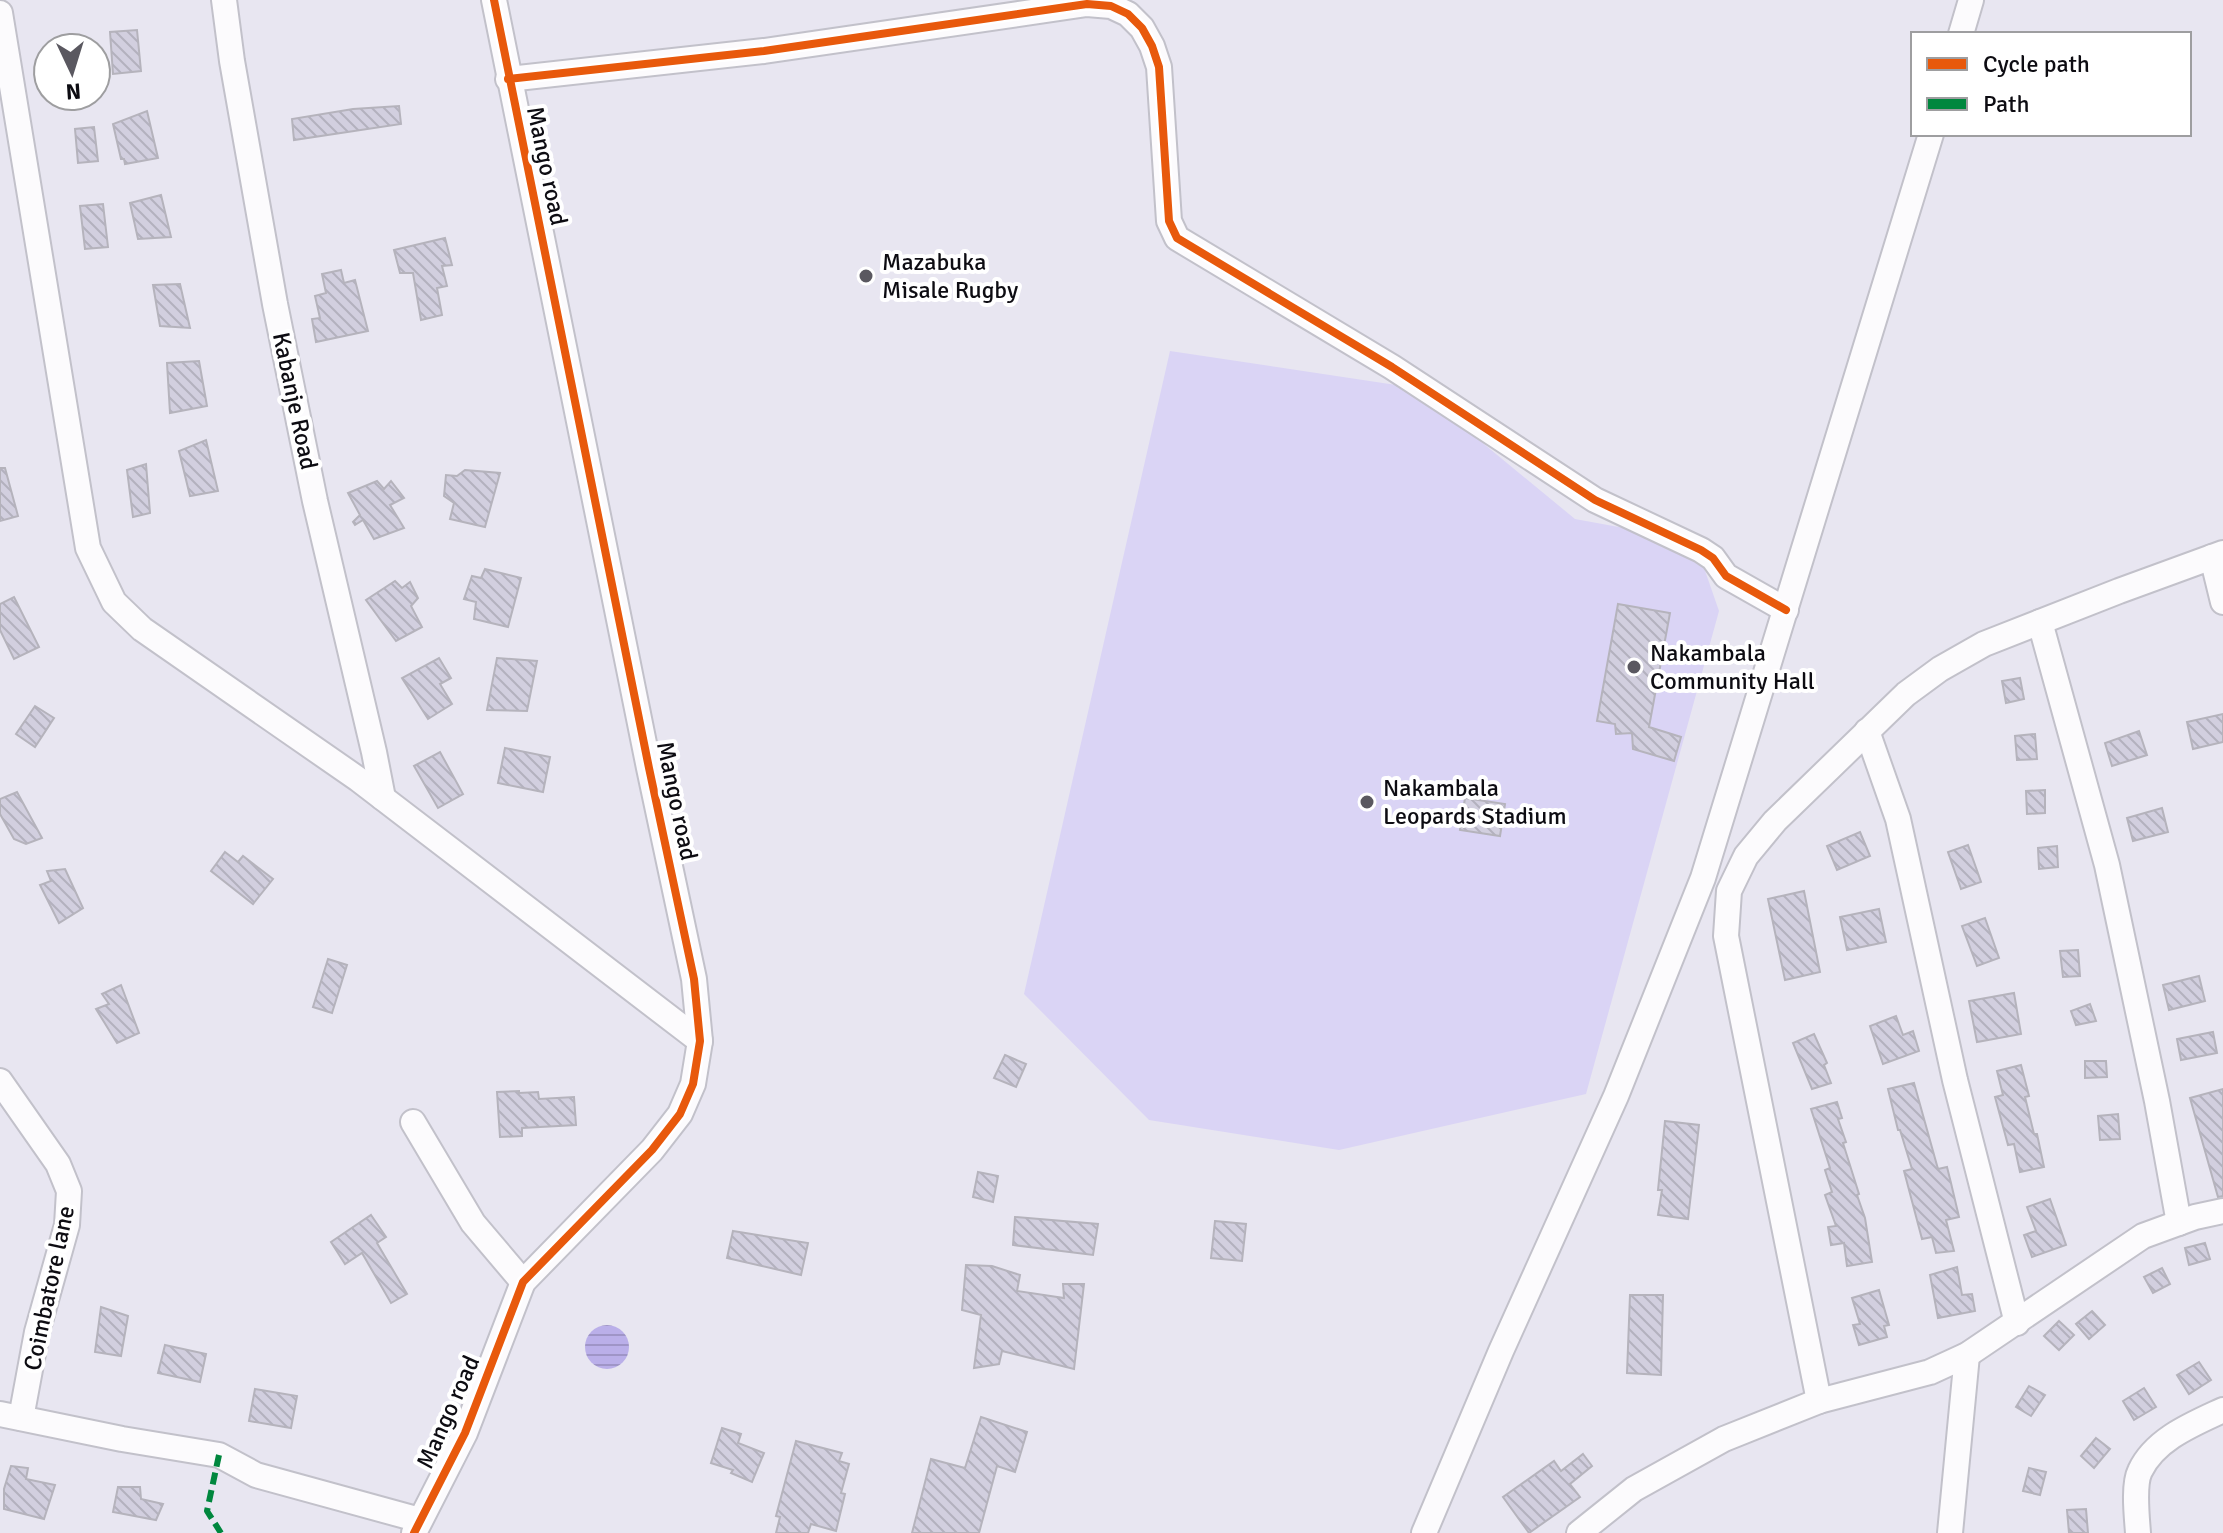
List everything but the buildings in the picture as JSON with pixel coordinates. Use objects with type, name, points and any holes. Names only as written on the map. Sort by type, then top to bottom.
[{"type":"street","name":"Kabanje Road","points":[[224,0],[278,320],[315,501],[383,798]]},
{"type":"street","name":"Mango road","points":[[417,1526],[465,1433],[523,1282],[652,1150],[680,1114],[693,1084],[700,1041],[694,979],[494,0]]},
{"type":"street","points":[[1962,32],[1971,0]]},
{"type":"street","points":[[508,79],[764,51],[1087,4],[1111,6],[1128,14],[1142,28],[1159,67],[1169,221],[1177,238],[1392,367],[1595,500],[1701,550],[1713,558],[1726,576],[1786,610]]},
{"type":"street","points":[[0,13],[88,548],[114,602],[142,629],[383,798],[700,1041]]},
{"type":"street","points":[[1424,1533],[1501,1351],[1616,1096],[1703,878],[1930,136]]},
{"type":"street","points":[[1819,1401],[1726,936],[1729,891],[1746,856],[1775,821],[1906,694],[1940,669],[1984,644],[2218,555],[2223,602]]},
{"type":"street","points":[[2040,622],[2107,865],[2157,1101],[2179,1223]]},
{"type":"street","points":[[1867,731],[1898,819],[1955,1080],[2017,1323]]},
{"type":"street","points":[[1703,878],[1729,891]]},
{"type":"street","name":"Coimbatore lane","points":[[0,1081],[58,1164],[69,1191],[67,1225],[10,1416]]},
{"type":"street","points":[[413,1122],[473,1223],[523,1282]]},
{"type":"street","points":[[1579,1533],[1634,1489],[1724,1439],[1819,1401],[1930,1372],[1967,1355],[2143,1236],[2223,1211]]},
{"type":"street","points":[[1950,1533],[1967,1355]]},
{"type":"street","points":[[2138,1533],[2138,1474],[2154,1449],[2190,1425],[2223,1410]]},
{"type":"street","points":[[10,1416],[219,1455],[256,1475],[417,1526]]},
{"type":"shaded area","name":"Nakambala Leopards Stadium","points":[[1170,351],[1416,388],[1575,519],[1635,530],[1702,562],[1719,611],[1586,1094],[1339,1150],[1149,1120],[1024,994]]},
{"type":"shaded area","points":[[607,1325],[623,1331],[629,1347],[623,1363],[607,1369],[591,1363],[585,1347],[591,1331]]},
{"type":"marked path","points":[[219,1455],[207,1511],[221,1533]]},
{"type":"cycle path","points":[[414,1533],[465,1433],[523,1282],[652,1150],[680,1114],[693,1084],[700,1041],[694,979],[494,0]]},
{"type":"cycle path","points":[[508,79],[764,51],[1087,4],[1111,6],[1128,14],[1142,28],[1159,67],[1169,221],[1177,238],[1392,367],[1595,500],[1701,550],[1713,558],[1726,576],[1786,610]]},
{"type":"place","name":"Mazabuka Misale Rugby","points":[[866,276]]},
{"type":"place","name":"Nakambala Community Hall","points":[[1634,667]]},
{"type":"place","name":"Nakambala Leopards Stadium","points":[[1367,802]]}]
